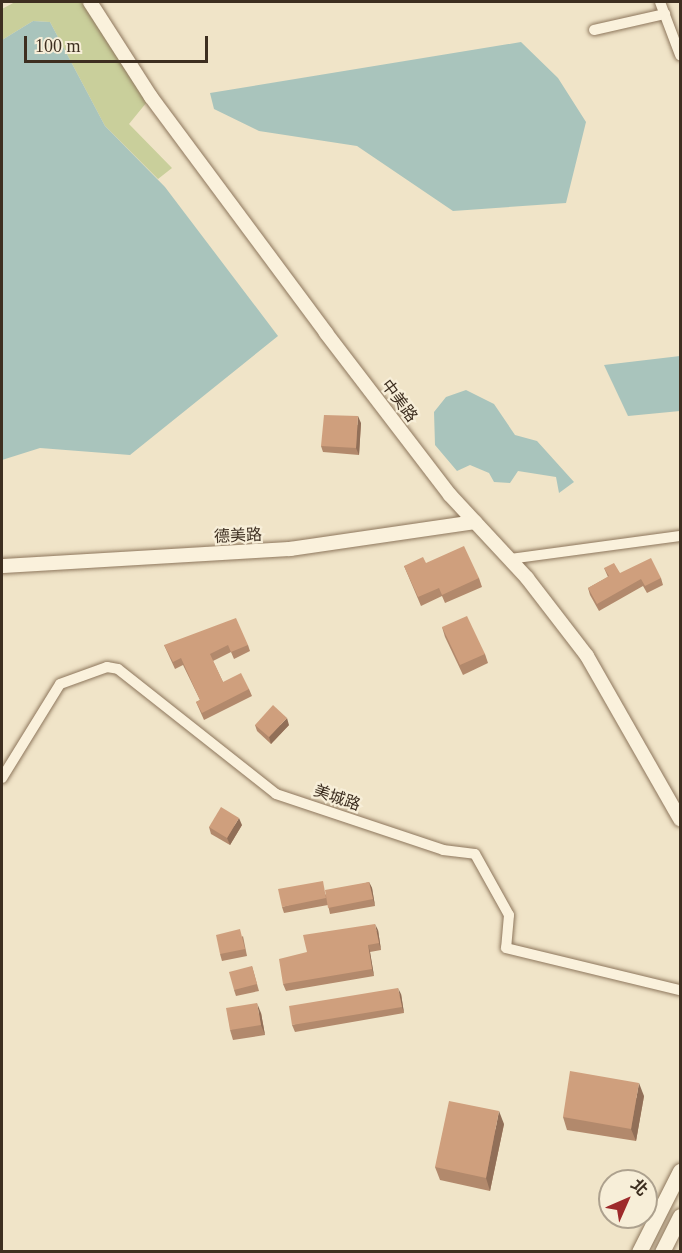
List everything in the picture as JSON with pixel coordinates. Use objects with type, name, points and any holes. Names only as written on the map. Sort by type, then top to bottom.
[{"type":"main road","points":[[639,1251],[681,1171]]},
{"type":"main road","points":[[662,1251],[681,1216]]},
{"type":"street","name":"中美路","points":[[90,2],[151,97],[354,369],[450,495],[510,559],[587,656],[681,819]]},
{"type":"street","points":[[660,2],[681,55]]},
{"type":"street","points":[[594,30],[665,14]]},
{"type":"street","name":"德美路","points":[[2,566],[290,549],[475,522]]},
{"type":"street","points":[[510,559],[681,536]]},
{"type":"street","name":"美城路","points":[[2,778],[60,684],[107,667],[118,669],[276,794],[443,850],[476,854],[509,915],[506,948],[681,990]]},
{"type":"green space","points":[[15,2],[90,2],[151,97],[129,124],[172,168],[158,179],[105,126],[50,22],[33,21],[2,40],[2,9]]},
{"type":"water","points":[[33,21],[50,22],[105,126],[165,187],[278,336],[130,455],[40,448],[2,460],[2,40]]},
{"type":"water","points":[[521,42],[558,78],[586,122],[566,203],[453,211],[357,146],[259,131],[214,109],[210,93]]},
{"type":"water","points":[[680,356],[680,411],[628,416],[604,365]]},
{"type":"water","points":[[466,390],[494,404],[515,435],[537,441],[574,482],[559,493],[556,477],[518,471],[510,483],[494,482],[489,473],[470,465],[457,471],[435,445],[434,412],[446,397]]},
{"type":"building","points":[[324,415],[358,416],[356,448],[321,446]]},
{"type":"building","points":[[464,546],[479,578],[442,595],[439,588],[418,597],[404,566],[423,557],[426,563]]},
{"type":"building","points":[[651,558],[661,578],[645,586],[641,579],[597,604],[588,588],[609,576],[604,568],[614,563],[620,573]]},
{"type":"building","points":[[467,616],[485,654],[460,665],[442,627]]},
{"type":"building","points":[[236,618],[248,645],[231,652],[228,645],[210,654],[223,682],[241,673],[249,689],[202,713],[196,702],[200,700],[181,658],[173,662],[164,645]]},
{"type":"building","points":[[273,705],[287,718],[269,737],[255,725]]},
{"type":"building","points":[[221,807],[239,818],[227,838],[209,827]]},
{"type":"building","points":[[323,881],[326,898],[282,907],[278,889]]},
{"type":"building","points":[[369,882],[373,899],[328,908],[325,890]]},
{"type":"building","points":[[375,924],[379,943],[368,945],[372,969],[283,984],[279,959],[307,952],[303,935]]},
{"type":"building","points":[[240,929],[245,949],[220,954],[216,935]]},
{"type":"building","points":[[252,966],[257,984],[234,990],[229,972]]},
{"type":"building","points":[[398,988],[402,1007],[292,1025],[289,1006]]},
{"type":"building","points":[[257,1003],[261,1025],[230,1030],[226,1008]]},
{"type":"building","points":[[570,1071],[639,1083],[631,1129],[563,1117]]},
{"type":"building","points":[[449,1101],[499,1111],[486,1178],[435,1167]]}]
